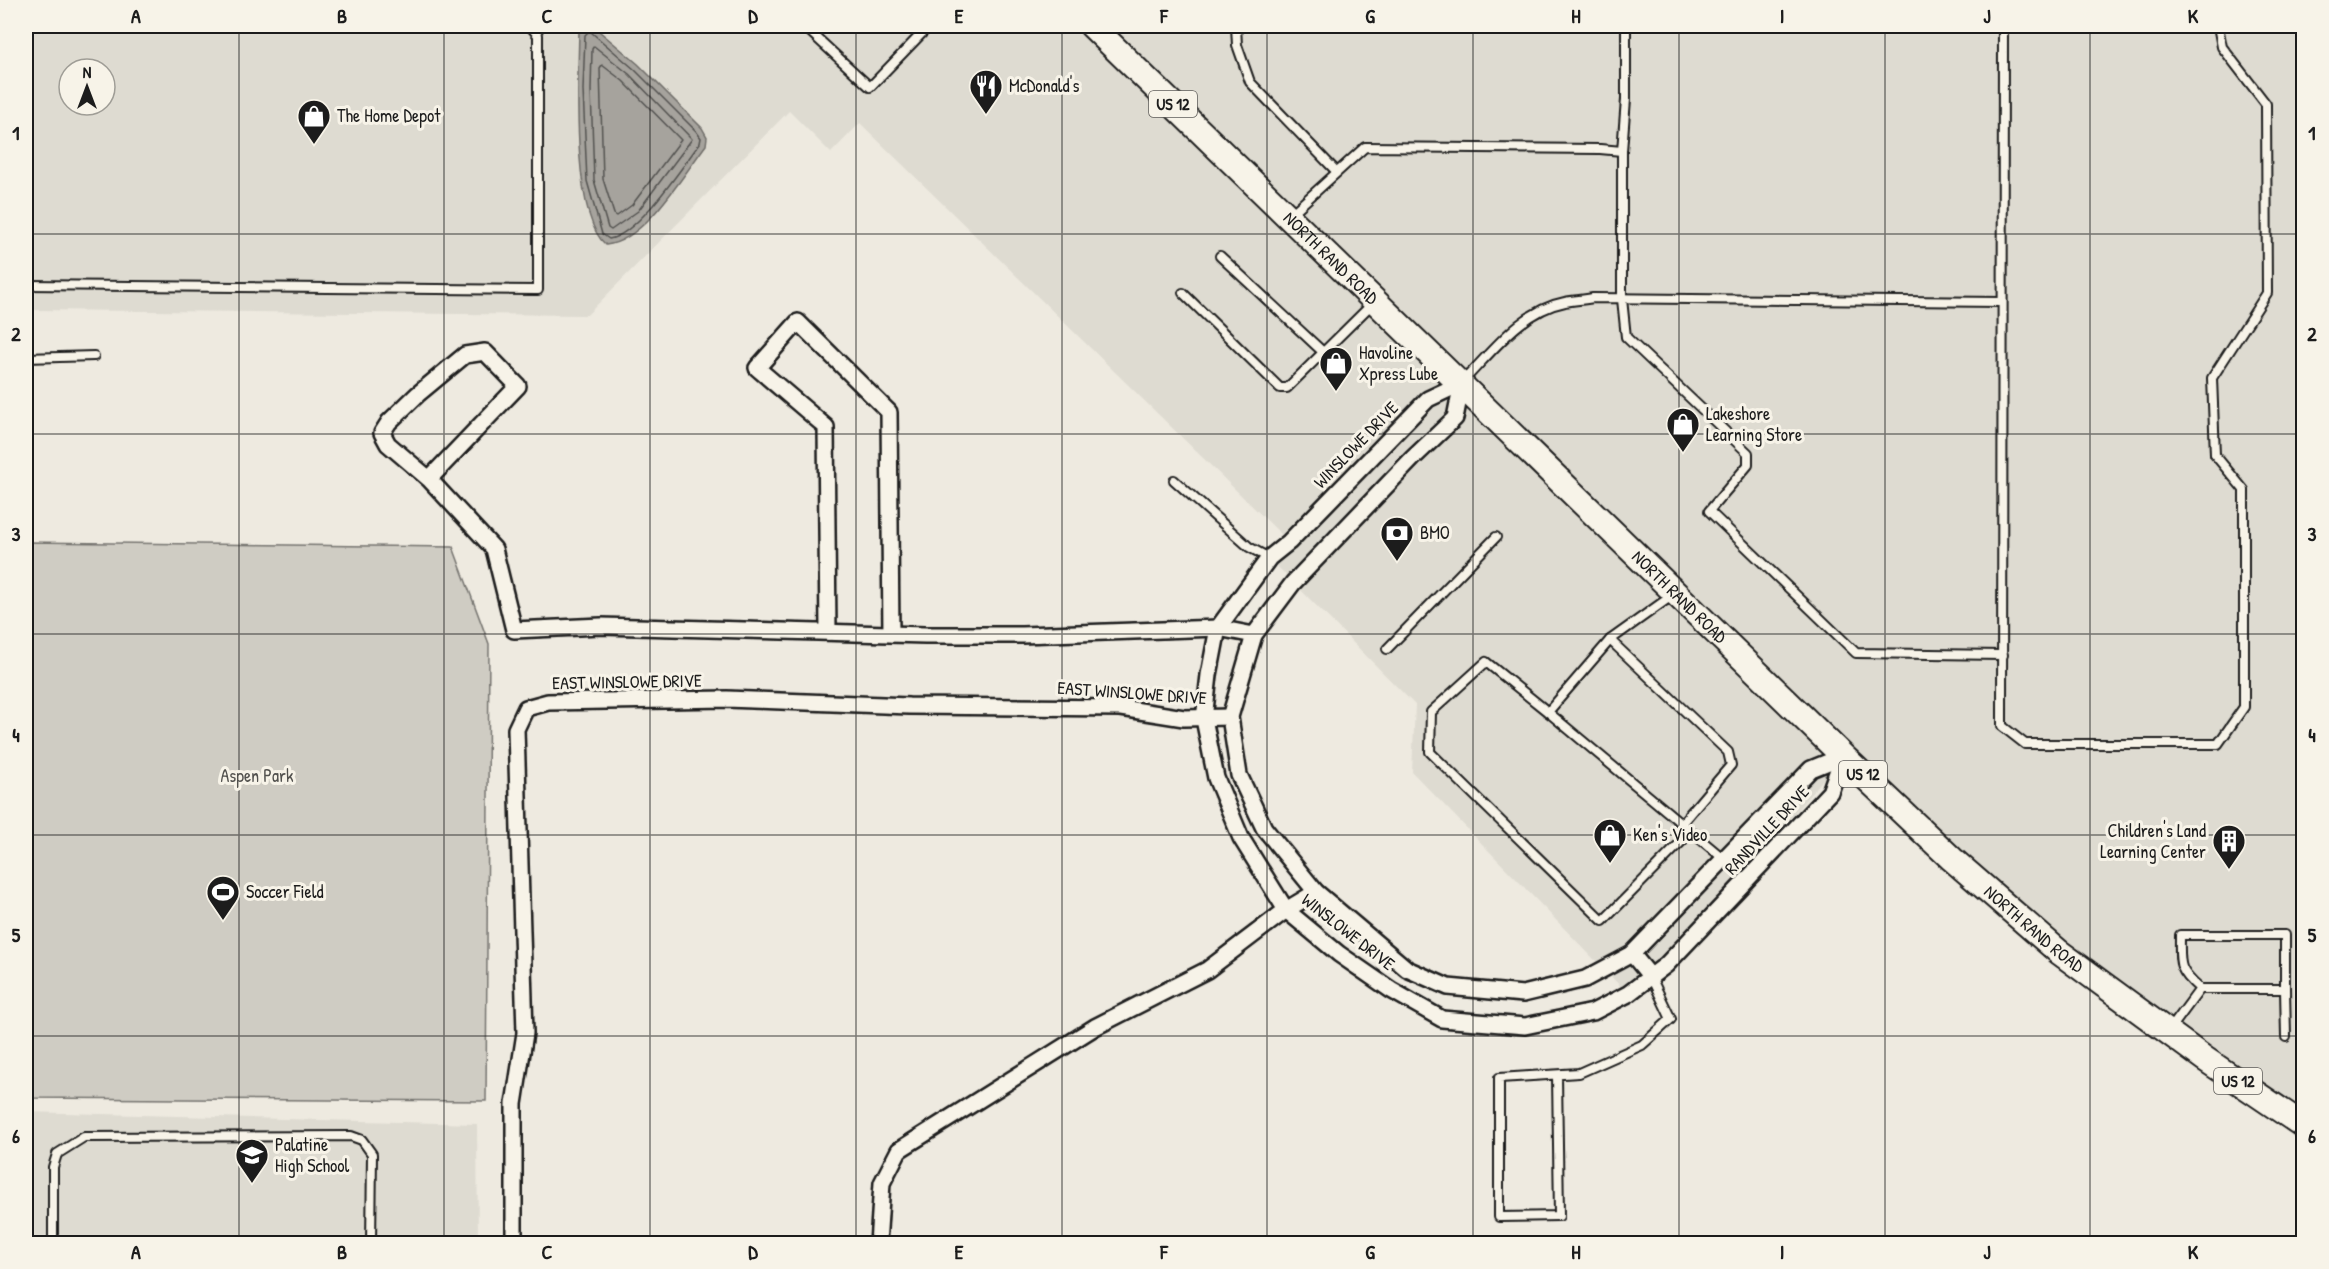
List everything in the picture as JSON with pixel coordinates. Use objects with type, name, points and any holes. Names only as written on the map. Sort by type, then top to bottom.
[{"type":"main road","name":"NORTH RAND ROAD","points":[[1092,26],[1462,383],[1843,756],[1952,859],[2059,952],[2168,1032],[2304,1126]]},
{"type":"street","points":[[828,632],[826,427],[757,368],[798,321],[889,412],[891,634]]},
{"type":"street","points":[[429,479],[518,386],[485,352],[465,355],[418,394],[389,422],[382,433],[388,444],[429,479],[494,549],[514,630],[601,626],[891,634],[1022,635],[1218,628],[1254,635]]},
{"type":"street","name":"WINSLOWE DRIVE","points":[[1442,1019],[1391,990],[1339,954],[1286,910],[1240,838],[1216,778],[1204,719],[1218,628],[1269,558],[1297,533],[1428,399],[1462,383]]},
{"type":"street","name":"WINSLOWE DRIVE","points":[[1448,987],[1407,969],[1316,892],[1264,828],[1239,775],[1230,717],[1254,635],[1293,583],[1413,458],[1455,418],[1462,383]]},
{"type":"street","name":"EAST WINSLOWE DRIVE","points":[[514,1244],[514,1104],[525,1033],[516,729],[526,708],[548,702],[728,699],[909,706],[1120,708],[1204,719],[1230,717]]},
{"type":"street","name":"RANDVILLE DRIVE","points":[[1448,987],[1523,994],[1585,979],[1632,954],[1811,769],[1843,756]]},
{"type":"street","name":"RANDVILLE DRIVE","points":[[1442,1019],[1525,1026],[1593,1012],[1628,994],[1666,965],[1830,792],[1843,756]]},
{"type":"street","points":[[878,1244],[882,1183],[899,1150],[1095,1027],[1207,970],[1286,910],[1316,892]]},
{"type":"street","points":[[1632,954],[1651,977]]},
{"type":"lane","points":[[26,285],[538,290],[538,35],[530,26]]},
{"type":"lane","points":[[804,26],[870,87],[929,26]]},
{"type":"lane","points":[[1236,26],[1237,45],[1250,82],[1336,171]]},
{"type":"lane","points":[[1626,26],[1626,99],[1622,151],[1622,299],[1626,337],[1748,453],[1748,465],[1709,511],[1856,653],[2003,654]]},
{"type":"lane","points":[[2003,26],[2002,726],[2025,744],[2218,744],[2244,707],[2244,490],[2215,455],[2212,378],[2267,293],[2266,104],[2222,47],[2218,26]]},
{"type":"lane","points":[[1289,216],[1365,147],[1600,148],[1622,151]]},
{"type":"lane","points":[[1220,256],[1323,352]]},
{"type":"lane","points":[[1183,293],[1280,388],[1287,388],[1376,300]]},
{"type":"lane","points":[[1462,383],[1506,337],[1530,316],[1563,302],[1593,298],[2002,302]]},
{"type":"lane","points":[[26,358],[94,356]]},
{"type":"lane","points":[[1174,480],[1249,547],[1269,558]]},
{"type":"lane","points":[[1387,649],[1496,537]]},
{"type":"lane","points":[[1548,712],[1610,640],[1676,592]]},
{"type":"lane","points":[[1610,640],[1728,752],[1731,765],[1681,824]]},
{"type":"lane","points":[[1691,832],[1603,921],[1430,752],[1431,712],[1486,662],[1724,859]]},
{"type":"lane","points":[[2285,989],[2200,989],[2185,976],[2180,963],[2180,935],[2285,935],[2286,1037]]},
{"type":"lane","points":[[1557,1074],[1559,1216],[1499,1217],[1499,1078],[1557,1074],[1579,1073],[1642,1045],[1671,1019],[1651,977]]},
{"type":"lane","points":[[2168,1032],[2200,989]]},
{"type":"lane","points":[[53,1244],[53,1167],[57,1154],[84,1137],[351,1136],[362,1140],[372,1154],[371,1244]]},
{"type":"shaded area","points":[[26,26],[2303,26],[2303,1126],[2205,1059],[1843,756],[1666,965],[1628,994],[1412,772],[1415,705],[1269,558],[1288,541],[860,123],[831,153],[789,111],[587,315],[26,310]]},
{"type":"shaded area","name":"Palatine High School","points":[[26,1112],[477,1124],[478,1243],[26,1244]]},
{"type":"green space","name":"Aspen Park","points":[[26,542],[453,547],[489,644],[486,1101],[26,1098]]},
{"type":"water","points":[[586,26],[593,26],[638,64],[702,128],[707,137],[706,145],[675,189],[649,220],[621,241],[606,245],[595,229],[587,206],[582,177],[578,111],[579,31]]},
{"type":"place","name":"McDonald's","points":[[986,115]]},
{"type":"place","name":"The Home Depot","points":[[314,145]]},
{"type":"place","name":"Havoline Xpress Lube","points":[[1336,392]]},
{"type":"place","name":"Lakeshore Learning Store","points":[[1683,453]]},
{"type":"place","name":"BMO","points":[[1397,562]]},
{"type":"place","name":"Ken's Video","points":[[1610,864]]},
{"type":"place","name":"Children's Land Learning Center","points":[[2229,870]]},
{"type":"place","name":"Soccer Field","points":[[223,921]]},
{"type":"place","name":"Palatine High School","points":[[252,1184]]}]
